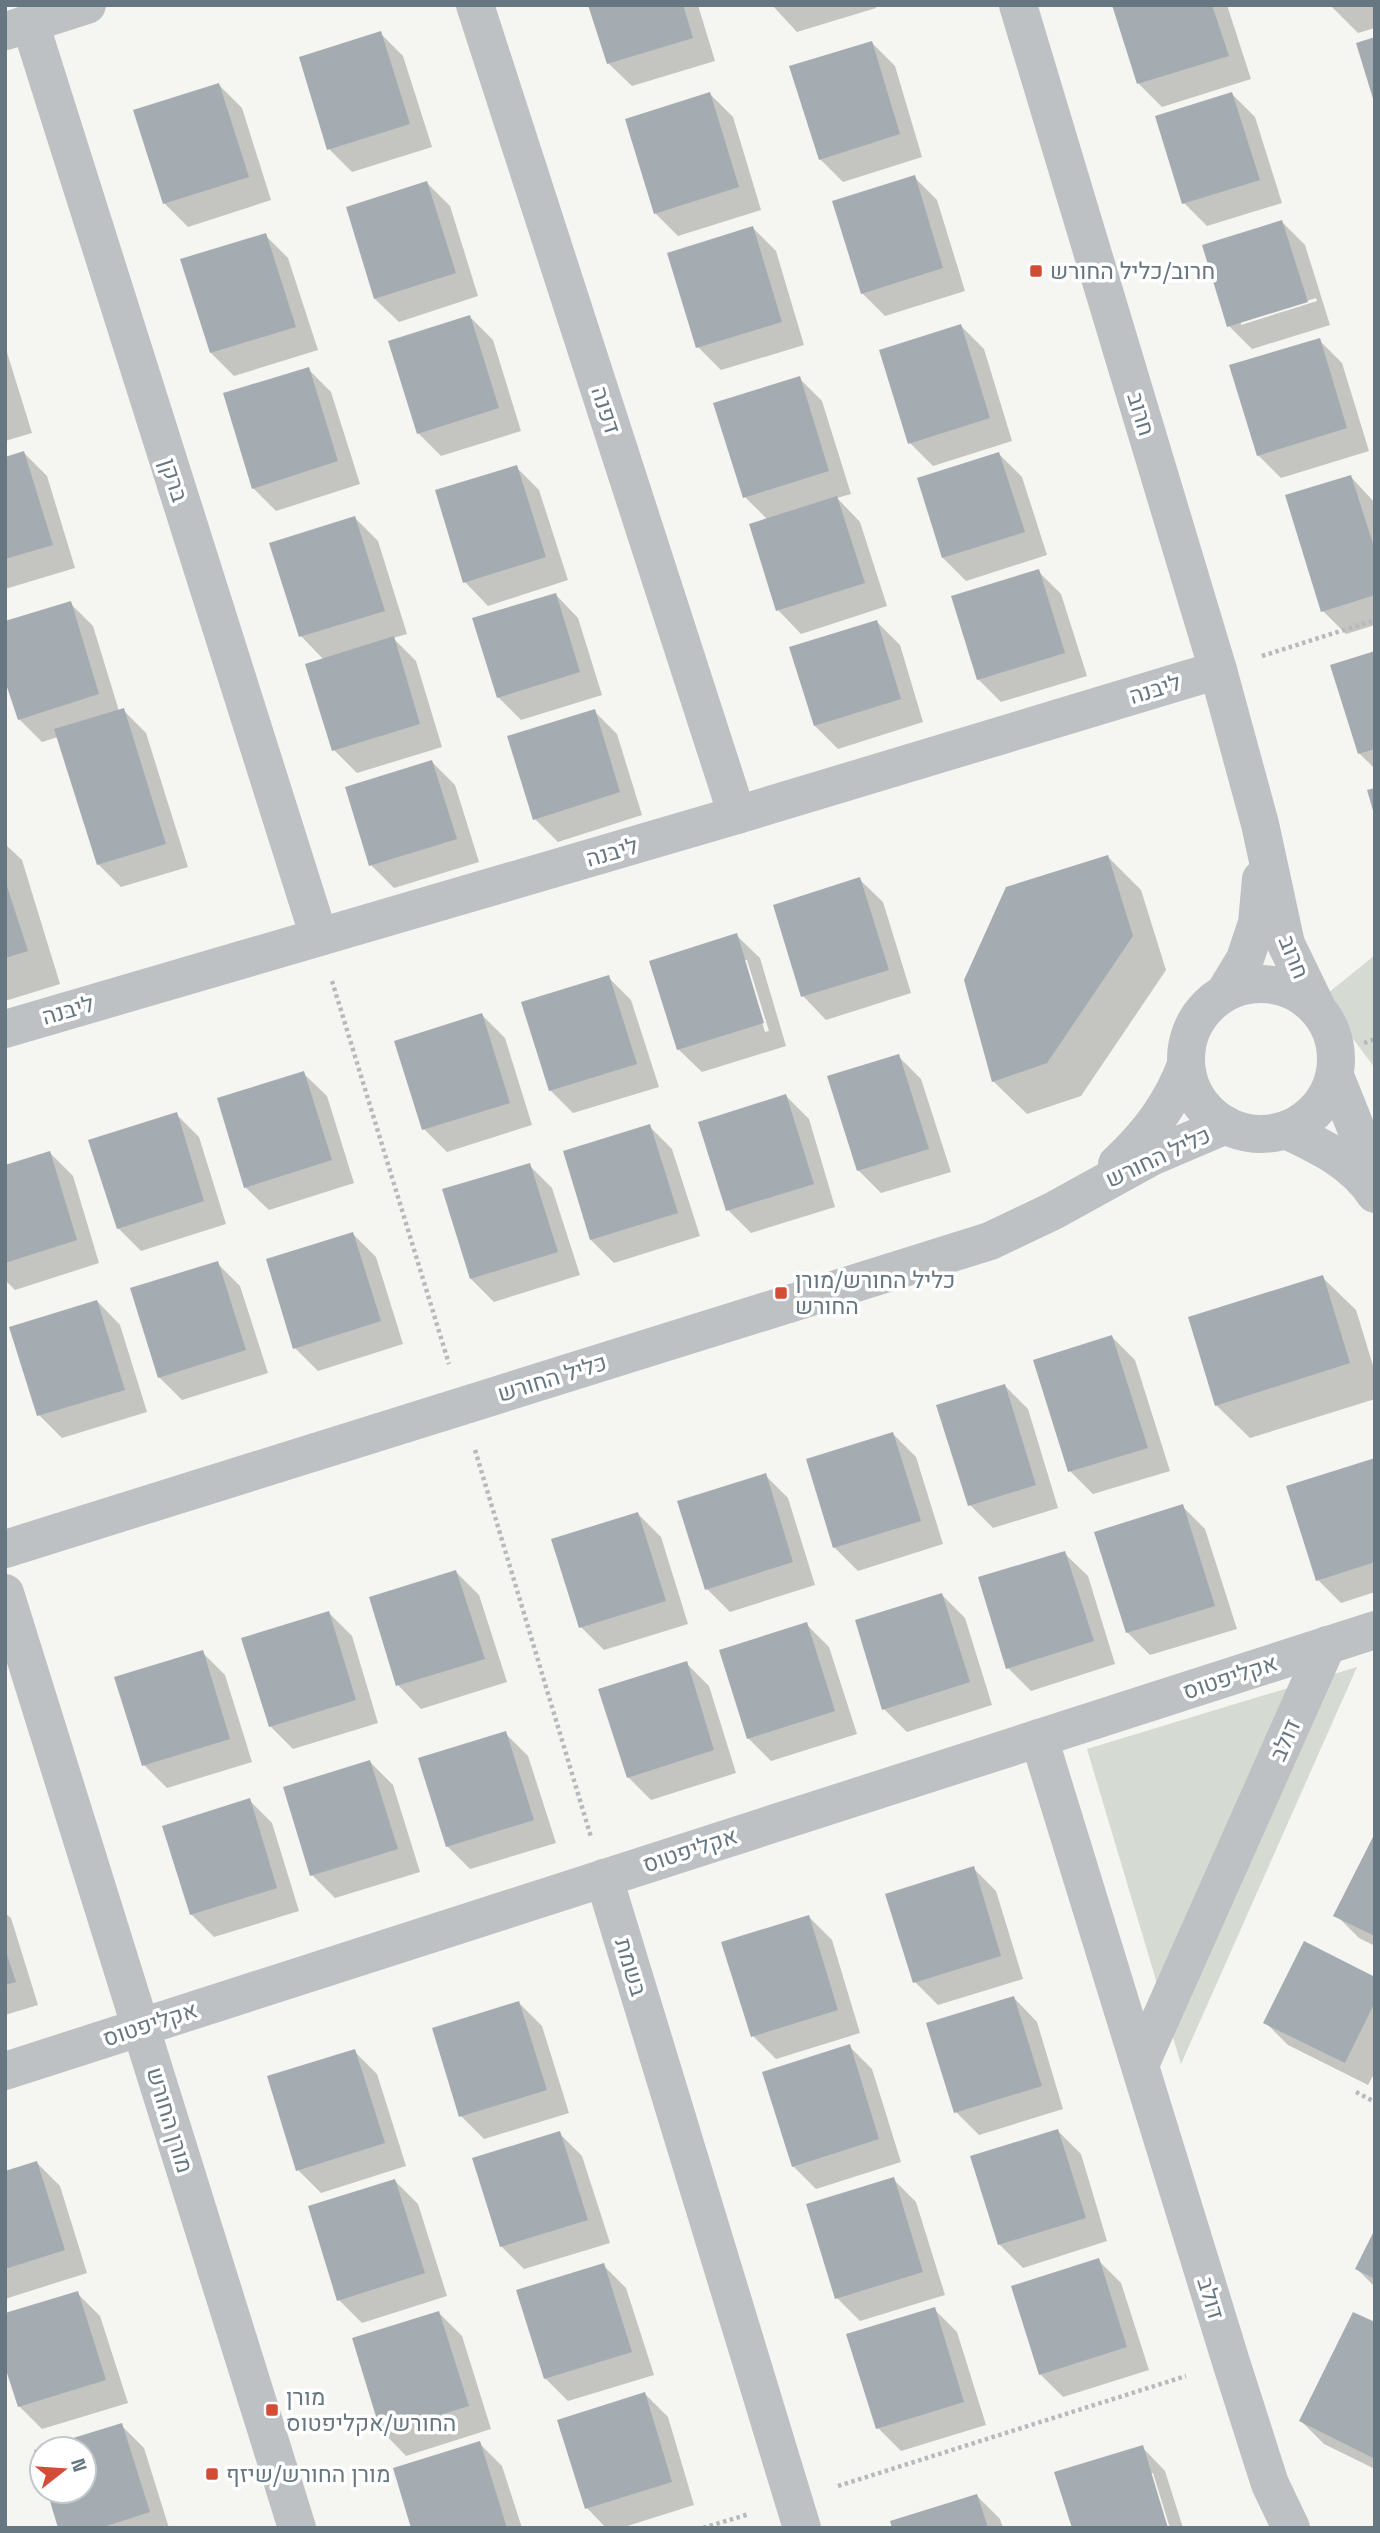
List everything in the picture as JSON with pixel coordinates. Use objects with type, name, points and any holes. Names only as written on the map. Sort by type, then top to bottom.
[{"type":"street","points":[[18,27],[87,5]]},
{"type":"street","name":"דפנה","points":[[475,5],[737,816]]},
{"type":"street","name":"חרוב","points":[[1018,5],[1218,670],[1259,824],[1286,944],[1316,1006]]},
{"type":"street","name":"ברקן","points":[[18,27],[319,937]]},
{"type":"street","name":"ליבנה","points":[[5,1029],[737,816],[1218,670]]},
{"type":"street","name":"חרוב","points":[[1225,992],[1245,959],[1257,923],[1262,880],[1259,824]]},
{"type":"street","points":[[1248,984],[1273,984],[1296,992],[1316,1006],[1329,1027],[1337,1051],[1335,1076],[1325,1099],[1308,1118],[1286,1130],[1266,1134],[1245,1132],[1226,1125],[1198,1100],[1190,1084],[1186,1065],[1187,1043],[1195,1023],[1208,1005],[1225,992],[1248,984]]},
{"type":"street","name":"כליל החורש","points":[[1090,1189],[1142,1139],[1162,1114],[1176,1091],[1186,1065]]},
{"type":"street","points":[[1335,1076],[1375,1176]]},
{"type":"street","name":"כליל החורש","points":[[5,1549],[990,1241],[1053,1211],[1151,1157],[1226,1125]]},
{"type":"street","points":[[1286,1130],[1322,1147],[1347,1163],[1375,1194]]},
{"type":"street","name":"מורן החורש","points":[[5,1593],[297,2528]]},
{"type":"street","name":"אקליפטוס","points":[[5,2071],[1375,1630]]},
{"type":"street","name":"דולב","points":[[1140,2065],[1327,1645]]},
{"type":"street","name":"דולב","points":[[1039,1738],[1231,2362],[1270,2484],[1291,2528]]},
{"type":"street","name":"בשמת","points":[[604,1878],[797,2514]]},
{"type":"path","points":[[1218,670],[1375,620]]},
{"type":"path","points":[[319,937],[604,1878]]},
{"type":"path","points":[[1356,2092],[1375,2102]]},
{"type":"path","points":[[703,2528],[797,2514],[1231,2362]]},
{"type":"shaded area","points":[[1375,955],[1375,1068],[1322,998]]},
{"type":"shaded area","points":[[1357,1667],[1181,2064],[1087,1749]]},
{"type":"building","points":[[588,5],[683,5],[693,38],[607,64]]},
{"type":"building","points":[[1112,5],[1212,5],[1229,56],[1137,84]]},
{"type":"building","points":[[381,31],[410,124],[327,150],[299,57]]},
{"type":"building","points":[[1375,37],[1375,102],[1374,102],[1356,43]]},
{"type":"building","points":[[872,41],[900,134],[819,160],[789,66]]},
{"type":"building","points":[[219,83],[249,177],[163,204],[133,110]]},
{"type":"building","points":[[710,92],[739,187],[654,214],[625,119]]},
{"type":"building","points":[[1232,92],[1260,180],[1182,204],[1155,116]]},
{"type":"building","points":[[915,175],[943,268],[861,294],[832,201]]},
{"type":"building","points":[[427,181],[456,273],[374,299],[346,207]]},
{"type":"building","points":[[1282,220],[1308,302],[1227,327],[1202,245]]},
{"type":"building","points":[[753,226],[782,322],[696,348],[667,253]]},
{"type":"building","points":[[266,233],[296,327],[210,353],[180,259]]},
{"type":"building","points":[[470,315],[499,408],[417,434],[388,341]]},
{"type":"building","points":[[961,324],[990,418],[908,444],[879,350]]},
{"type":"building","points":[[1320,338],[1347,428],[1257,456],[1229,365]]},
{"type":"building","points":[[309,367],[338,461],[252,489],[223,393]]},
{"type":"building","points":[[800,376],[829,471],[743,498],[713,403]]},
{"type":"building","points":[[24,451],[53,545],[5,559],[5,457]]},
{"type":"building","points":[[999,452],[1025,532],[942,558],[917,478]]},
{"type":"building","points":[[517,465],[546,557],[463,583],[435,490]]},
{"type":"building","points":[[1351,475],[1375,550],[1375,595],[1321,612],[1285,495]]},
{"type":"building","points":[[837,496],[865,583],[776,611],[749,524]]},
{"type":"building","points":[[355,516],[385,611],[299,637],[269,543]]},
{"type":"building","points":[[1039,569],[1065,653],[977,680],[951,596]]},
{"type":"building","points":[[556,593],[580,672],[497,698],[472,618]]},
{"type":"building","points":[[71,601],[99,694],[18,720],[5,681],[5,621]]},
{"type":"building","points":[[877,620],[901,699],[814,726],[789,647]]},
{"type":"building","points":[[394,636],[420,724],[332,751],[305,664]]},
{"type":"building","points":[[1375,651],[1375,749],[1358,754],[1330,665]]},
{"type":"building","points":[[124,708],[166,844],[97,865],[54,729]]},
{"type":"building","points":[[595,709],[620,792],[533,820],[507,736]]},
{"type":"building","points":[[432,760],[457,839],[369,866],[345,787]]},
{"type":"building","points":[[1375,788],[1375,814],[1374,814],[1367,790]]},
{"type":"building","points":[[1108,855],[1133,936],[1047,1063],[992,1082],[964,980],[1006,887]]},
{"type":"building","points":[[860,877],[889,970],[801,997],[773,905]]},
{"type":"building","points":[[5,880],[28,951],[5,958]]},
{"type":"building","points":[[737,933],[764,1023],[677,1050],[649,961]]},
{"type":"building","points":[[609,975],[637,1064],[549,1091],[521,1002]]},
{"type":"building","points":[[482,1013],[510,1103],[422,1130],[394,1041]]},
{"type":"building","points":[[899,1054],[929,1149],[857,1171],[827,1076]]},
{"type":"building","points":[[304,1071],[332,1160],[244,1188],[217,1098]]},
{"type":"building","points":[[786,1094],[814,1184],[726,1211],[698,1122]]},
{"type":"building","points":[[177,1112],[204,1201],[117,1229],[88,1140]]},
{"type":"building","points":[[650,1124],[678,1213],[590,1240],[563,1151]]},
{"type":"building","points":[[50,1151],[77,1240],[5,1263],[5,1165]]},
{"type":"building","points":[[530,1163],[558,1252],[470,1279],[442,1189]]},
{"type":"building","points":[[353,1232],[381,1321],[293,1349],[266,1259]]},
{"type":"building","points":[[218,1261],[246,1350],[158,1378],[130,1288]]},
{"type":"building","points":[[1323,1275],[1350,1363],[1215,1406],[1188,1317]]},
{"type":"building","points":[[97,1300],[125,1390],[37,1416],[9,1327]]},
{"type":"building","points":[[1112,1335],[1148,1448],[1068,1472],[1033,1360]]},
{"type":"building","points":[[1005,1384],[1036,1485],[968,1506],[936,1405]]},
{"type":"building","points":[[893,1432],[921,1521],[833,1548],[806,1459]]},
{"type":"building","points":[[1375,1458],[1375,1562],[1316,1581],[1286,1486]]},
{"type":"building","points":[[766,1473],[793,1562],[705,1590],[677,1501]]},
{"type":"building","points":[[1183,1504],[1215,1606],[1126,1633],[1094,1532]]},
{"type":"building","points":[[638,1512],[666,1601],[579,1628],[551,1539]]},
{"type":"building","points":[[1065,1551],[1094,1641],[1006,1669],[978,1577]]},
{"type":"building","points":[[456,1570],[485,1659],[396,1686],[369,1597]]},
{"type":"building","points":[[942,1593],[970,1682],[882,1710],[855,1620]]},
{"type":"building","points":[[329,1611],[356,1700],[269,1727],[241,1638]]},
{"type":"building","points":[[807,1622],[835,1711],[747,1739],[719,1650]]},
{"type":"building","points":[[203,1650],[230,1739],[142,1766],[114,1677]]},
{"type":"building","points":[[687,1661],[714,1750],[627,1778],[598,1689]]},
{"type":"building","points":[[506,1731],[534,1820],[446,1847],[418,1758]]},
{"type":"building","points":[[370,1760],[398,1849],[310,1876],[283,1787]]},
{"type":"building","points":[[250,1798],[277,1888],[190,1915],[162,1826]]},
{"type":"building","points":[[1375,1833],[1375,1936],[1333,1916]]},
{"type":"building","points":[[974,1866],[1001,1956],[913,1983],[885,1894]]},
{"type":"building","points":[[809,1915],[838,2010],[751,2037],[721,1942]]},
{"type":"building","points":[[1304,1941],[1375,1977],[1375,2002],[1345,2063],[1263,2023]]},
{"type":"building","points":[[5,1949],[16,1982],[5,1985]]},
{"type":"building","points":[[1014,1996],[1042,2086],[954,2113],[926,2023]]},
{"type":"building","points":[[519,2001],[547,2090],[459,2117],[432,2028]]},
{"type":"building","points":[[850,2044],[879,2139],[792,2167],[762,2072]]},
{"type":"building","points":[[355,2049],[385,2143],[296,2171],[267,2076]]},
{"type":"building","points":[[1058,2129],[1086,2218],[998,2245],[970,2156]]},
{"type":"building","points":[[560,2131],[588,2220],[500,2247],[472,2158]]},
{"type":"building","points":[[37,2161],[65,2250],[5,2269],[5,2171]]},
{"type":"building","points":[[894,2177],[923,2272],[835,2299],[806,2204]]},
{"type":"building","points":[[395,2179],[425,2273],[337,2301],[308,2206]]},
{"type":"building","points":[[1375,2229],[1375,2279],[1355,2269]]},
{"type":"building","points":[[1099,2258],[1127,2347],[1039,2375],[1011,2286]]},
{"type":"building","points":[[604,2263],[632,2352],[544,2379],[516,2290]]},
{"type":"building","points":[[78,2291],[106,2380],[18,2407],[5,2367],[5,2313]]},
{"type":"building","points":[[935,2307],[964,2402],[876,2429],[846,2334]]},
{"type":"building","points":[[439,2311],[469,2406],[381,2433],[352,2338]]},
{"type":"building","points":[[1353,2312],[1375,2322],[1375,2459],[1299,2421]]},
{"type":"building","points":[[645,2392],[672,2482],[585,2509],[557,2420]]},
{"type":"building","points":[[122,2423],[150,2512],[100,2528],[58,2528],[51,2505],[98,2505],[98,2435],[83,2435]]},
{"type":"building","points":[[480,2441],[507,2528],[411,2528],[393,2468]]},
{"type":"building","points":[[1143,2445],[1168,2528],[1072,2528],[1054,2472]]},
{"type":"building","points":[[977,2494],[988,2528],[892,2528],[890,2521]]},
{"type":"place","name":"חרוב/כליל החורש","points":[[1036,271]]},
{"type":"place","name":"כליל החורש/מורן החורש","points":[[781,1293]]},
{"type":"place","name":"מורן החורש/אקליפטוס","points":[[272,2410]]},
{"type":"place","name":"מורן החורש/שיזף","points":[[212,2474]]}]
